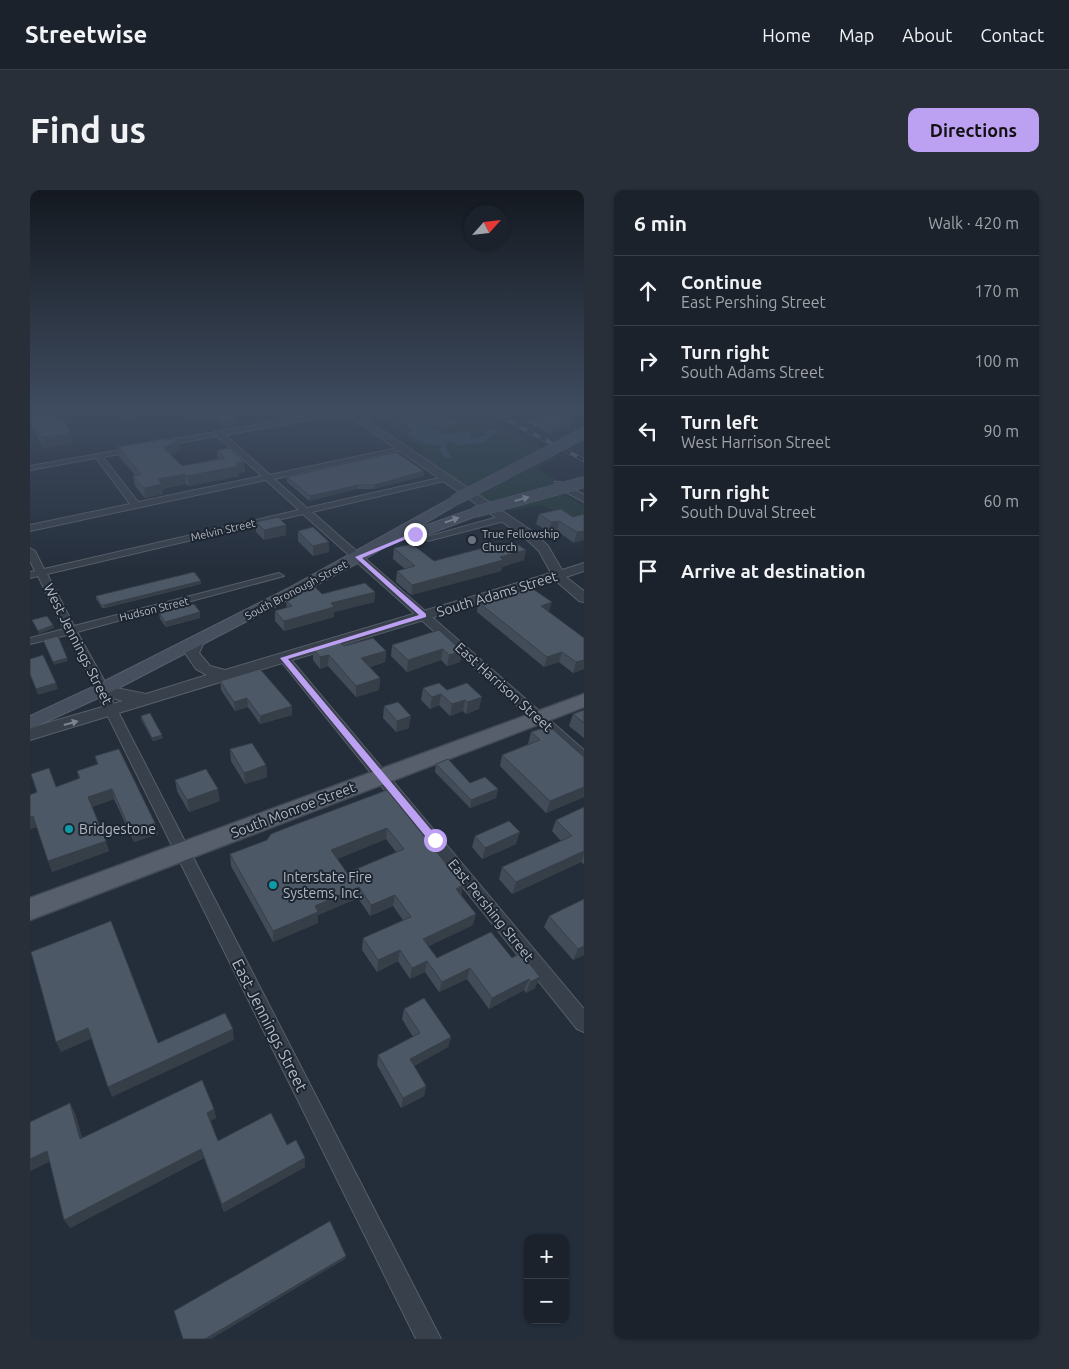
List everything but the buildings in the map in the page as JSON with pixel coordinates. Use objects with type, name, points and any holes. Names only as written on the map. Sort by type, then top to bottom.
[{"type":"main road","name":"South Bronough Street","points":[[30,722],[101,690],[196,642],[358,557],[402,529],[523,465]]},
{"type":"main road","points":[[358,557],[475,512],[584,482]]},
{"type":"main road","name":"South Monroe Street","points":[[30,909],[584,700]]},
{"type":"street","points":[[30,468],[49,465]]},
{"type":"street","points":[[105,465],[136,506]]},
{"type":"street","name":"East Harrison Street","points":[[254,465],[584,758]]},
{"type":"street","points":[[30,528],[333,465]]},
{"type":"street","points":[[424,465],[505,518],[540,544],[565,584],[584,598]]},
{"type":"street","name":"Melvin Street","points":[[35,573],[445,478]]},
{"type":"street","points":[[558,484],[584,499]]},
{"type":"street","points":[[428,538],[505,518]]},
{"type":"street","name":"West Jennings Street","points":[[30,551],[35,573],[98,680],[112,711]]},
{"type":"street","name":"South Adams Street","points":[[30,734],[112,711],[584,568]]},
{"type":"street","name":"Hudson Street","points":[[30,641],[279,576]]},
{"type":"street","points":[[196,642],[192,652],[196,664],[206,671],[225,676]]},
{"type":"street","name":"East Pershing Street","points":[[284,658],[584,1023]]},
{"type":"street","name":"South Adams Street","points":[[101,690],[128,697],[151,698]]},
{"type":"street","name":"East Jennings Street","points":[[112,711],[429,1339]]},
{"type":"green space","points":[[431,465],[543,465],[536,468],[562,483],[551,487],[584,506],[584,522],[539,505],[504,512]]},
{"type":"place","name":"True Fellowship Church","points":[[472,540]]},
{"type":"place","name":"Bridgestone","points":[[69,829]]},
{"type":"place","name":"Interstate Fire Systems, Inc.","points":[[273,885]]},
{"type":"route","points":[[415,534],[358,557],[424,616],[284,658],[435,840]]}]
